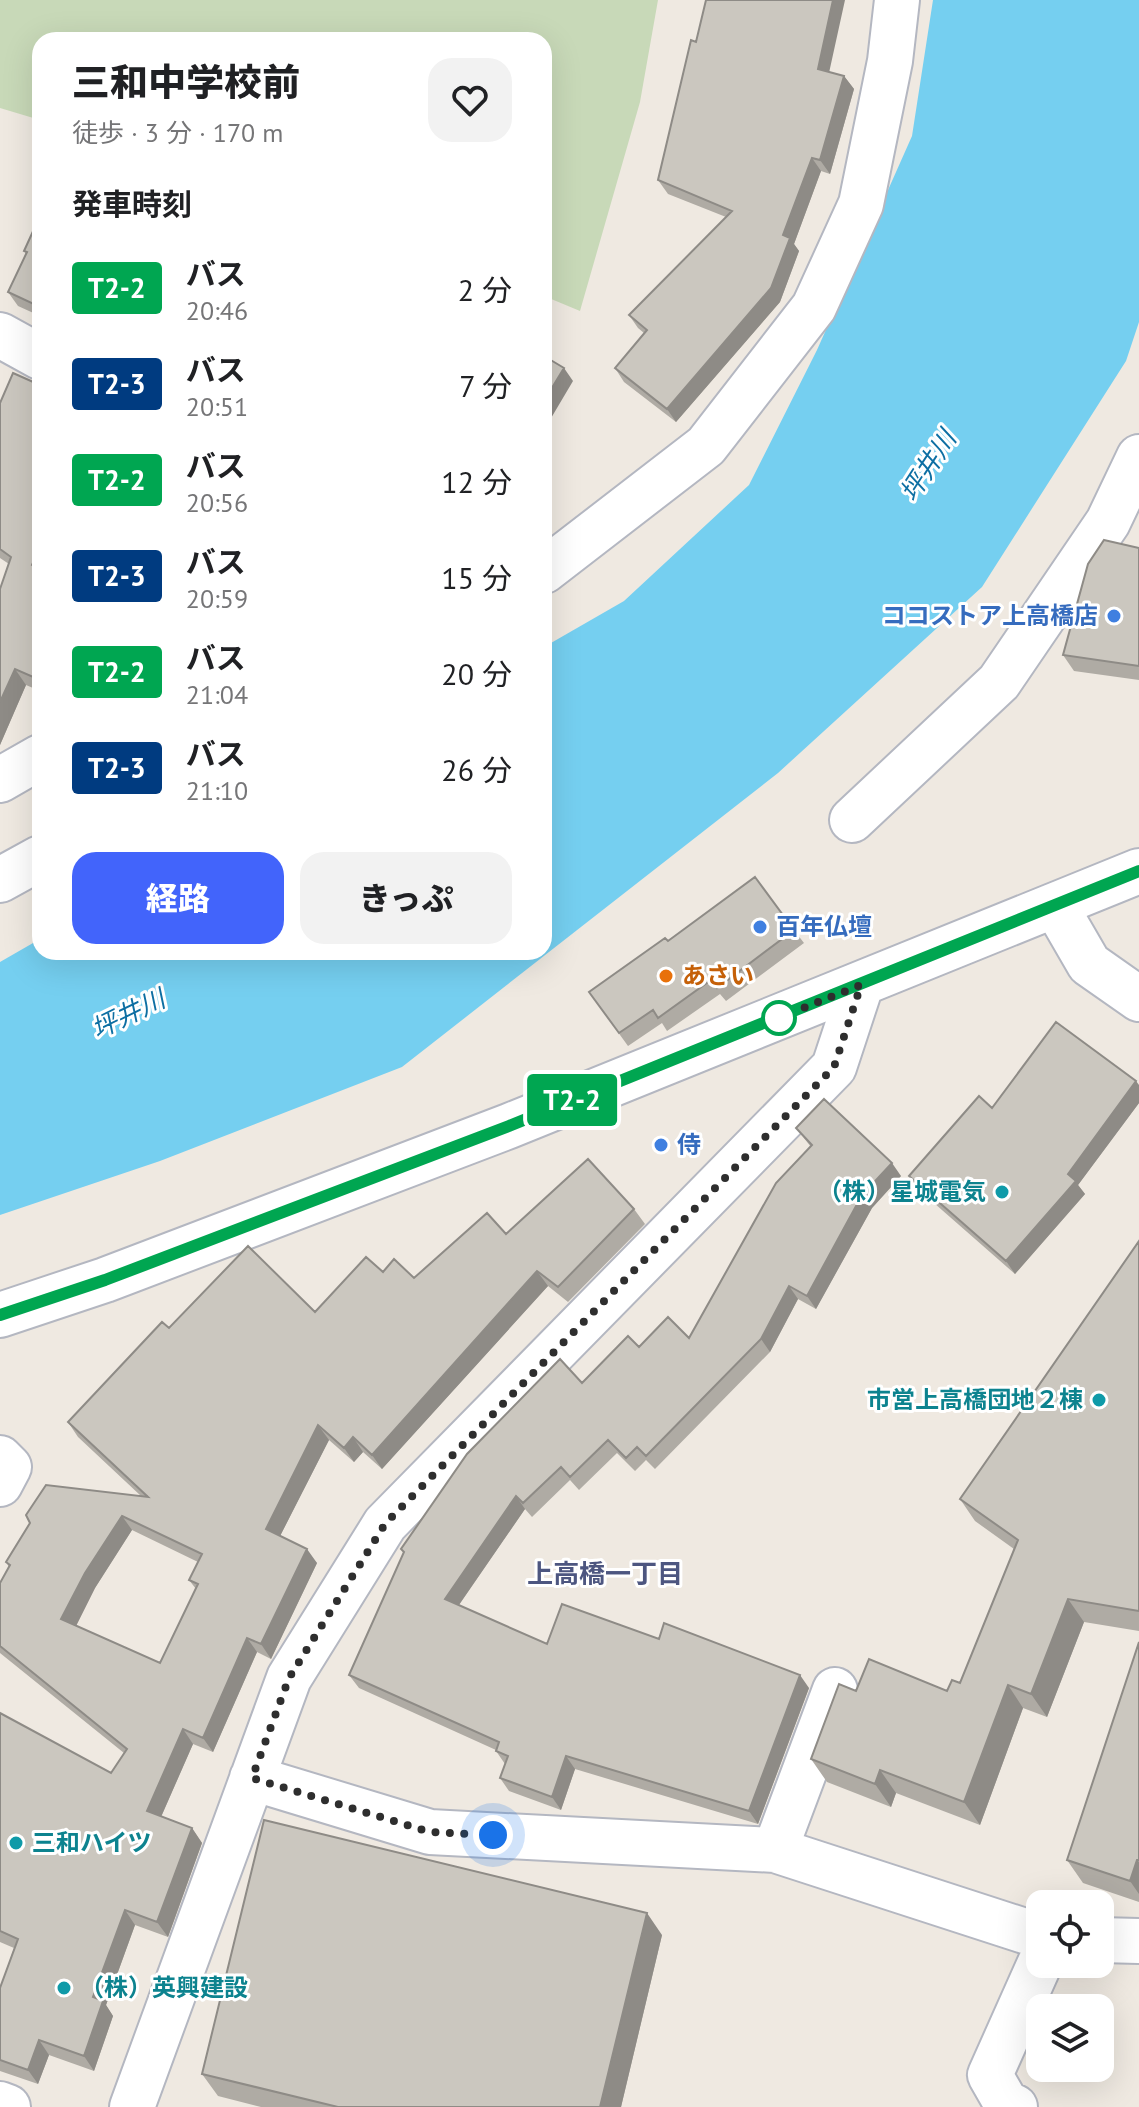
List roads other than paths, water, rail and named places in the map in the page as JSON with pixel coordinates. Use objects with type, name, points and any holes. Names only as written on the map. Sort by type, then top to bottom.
[{"type":"street","points":[[552,562],[706,446],[814,307],[861,204],[890,61],[897,0]]},
{"type":"street","points":[[0,335],[32,353]]},
{"type":"street","points":[[852,820],[999,682],[1108,522],[1139,457]]},
{"type":"street","points":[[0,780],[32,762]]},
{"type":"street","points":[[0,880],[32,862]]},
{"type":"street","points":[[0,1315],[105,1280],[509,1126],[1139,871]]},
{"type":"street","points":[[1056,907],[1089,964],[1139,999]]},
{"type":"street","points":[[132,2107],[289,1678],[385,1524],[834,1067],[861,985]]},
{"type":"street","points":[[0,1458],[9,1467],[0,1484]]},
{"type":"street","points":[[775,1850],[835,1690]]},
{"type":"street","points":[[252,1778],[430,1832],[775,1850],[1026,1931]]},
{"type":"street","points":[[1114,1940],[1139,1941]]},
{"type":"street","points":[[1015,2107],[1006,2103],[990,2075],[1033,1978]]},
{"type":"street","points":[[0,2104],[8,2107]]},
{"type":"water","name":"坪井川","points":[[933,0],[1139,0],[1139,322],[1126,361],[982,587],[778,773],[552,950],[552,642],[624,601],[749,485],[817,350],[912,136]]},
{"type":"water","name":"坪井川","points":[[32,944],[32,960],[539,960],[402,1067],[160,1161],[0,1215],[0,962]]},
{"type":"place","name":"ココストア上高橋店","points":[[1114,616]]},
{"type":"place","name":"百年仏壇","points":[[760,927]]},
{"type":"place","name":"あさい","points":[[666,976]]},
{"type":"place","name":"侍","points":[[661,1145]]},
{"type":"place","name":"（株）星城電気","points":[[1002,1192]]},
{"type":"place","name":"市営上高橋団地２棟","points":[[1099,1400]]},
{"type":"place","name":"三和ハイツ","points":[[16,1843]]},
{"type":"place","name":"（株）英興建設","points":[[64,1988]]},
{"type":"district","name":"上高橋一丁目","points":[[605,1574]]}]
